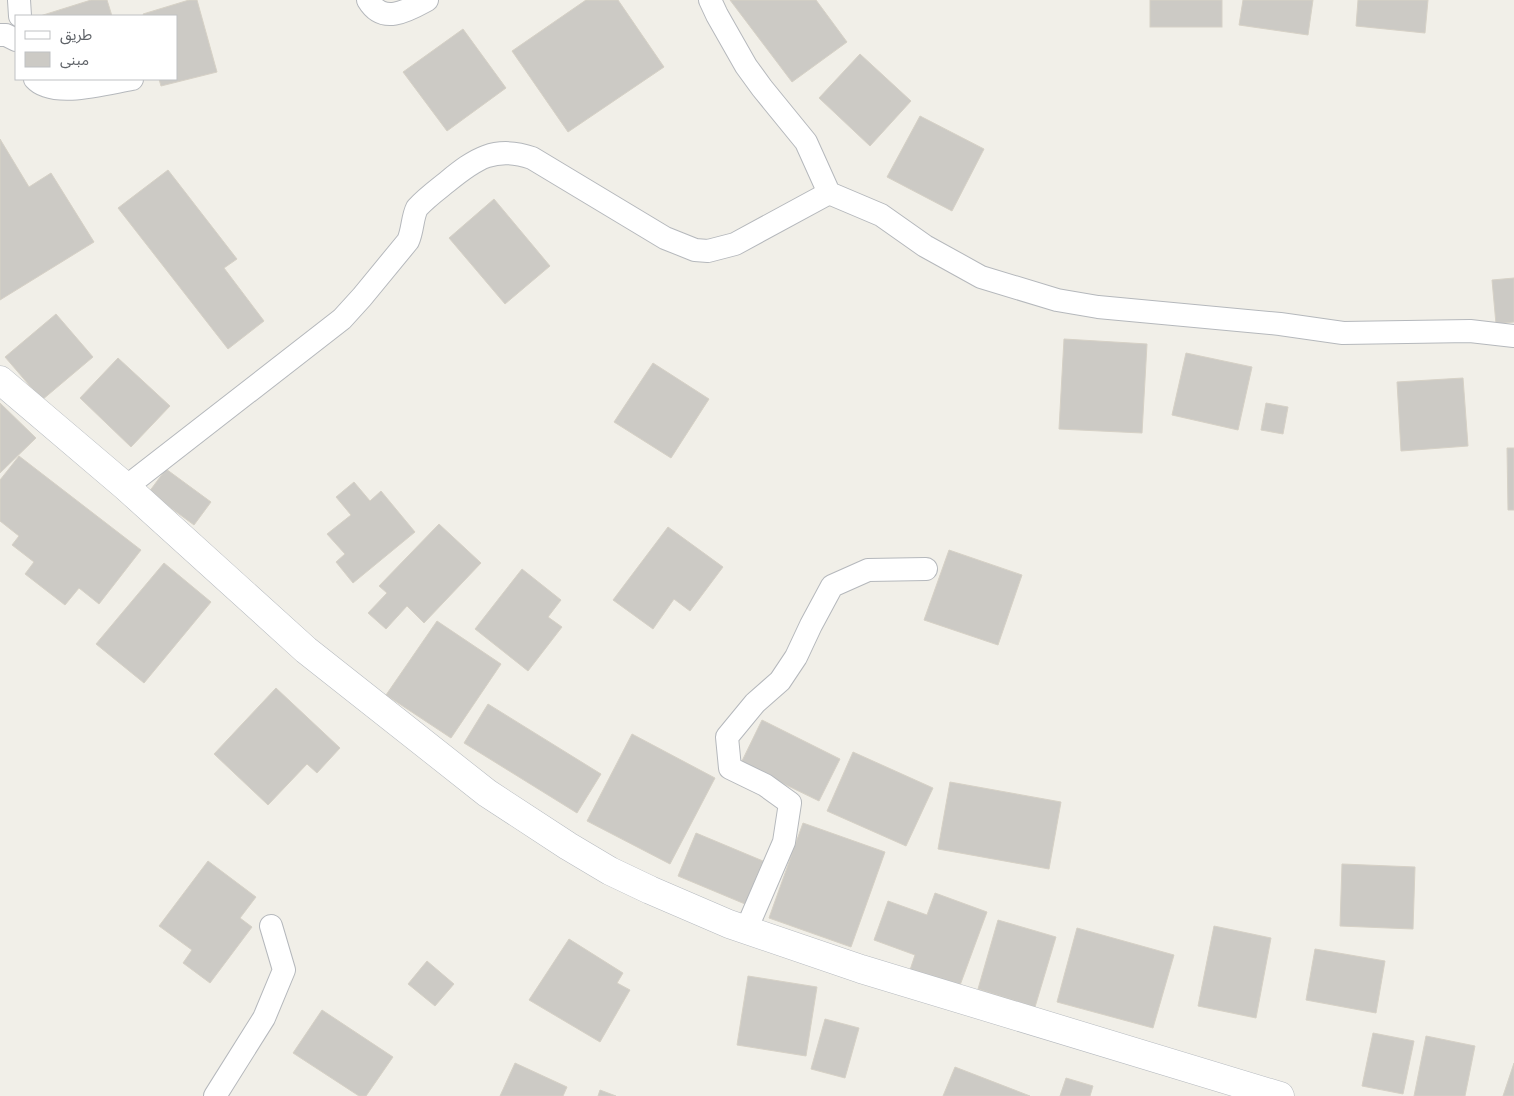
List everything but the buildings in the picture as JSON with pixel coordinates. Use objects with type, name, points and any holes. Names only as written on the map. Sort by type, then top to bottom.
[{"type":"street","points":[[19,0],[20,15]]},
{"type":"street","points":[[368,0],[373,8],[380,13],[390,14],[409,10],[427,0]]},
{"type":"street","points":[[710,0],[717,16],[746,66],[806,142],[829,193],[881,215],[925,246],[981,277],[1057,300],[1098,307],[1280,324],[1343,333],[1470,331],[1514,336]]},
{"type":"street","points":[[0,35],[6,35],[15,40]]},
{"type":"street","points":[[36,80],[44,86],[64,89],[125,80]]},
{"type":"street","points":[[126,486],[342,319],[408,241],[411,235],[414,213],[417,208],[463,169],[486,156],[506,152],[519,153],[532,158],[665,238],[695,250],[708,251],[735,244],[829,193]]},
{"type":"street","points":[[0,380],[126,486],[306,650],[487,793],[610,871],[650,890],[746,930],[861,969],[1280,1096]]},
{"type":"street","points":[[746,930],[784,842],[790,803],[764,785],[730,768],[727,737],[756,703],[780,681],[796,657],[832,586],[868,570],[926,569]]},
{"type":"street","points":[[215,1096],[264,1018],[284,970],[271,926]]}]
